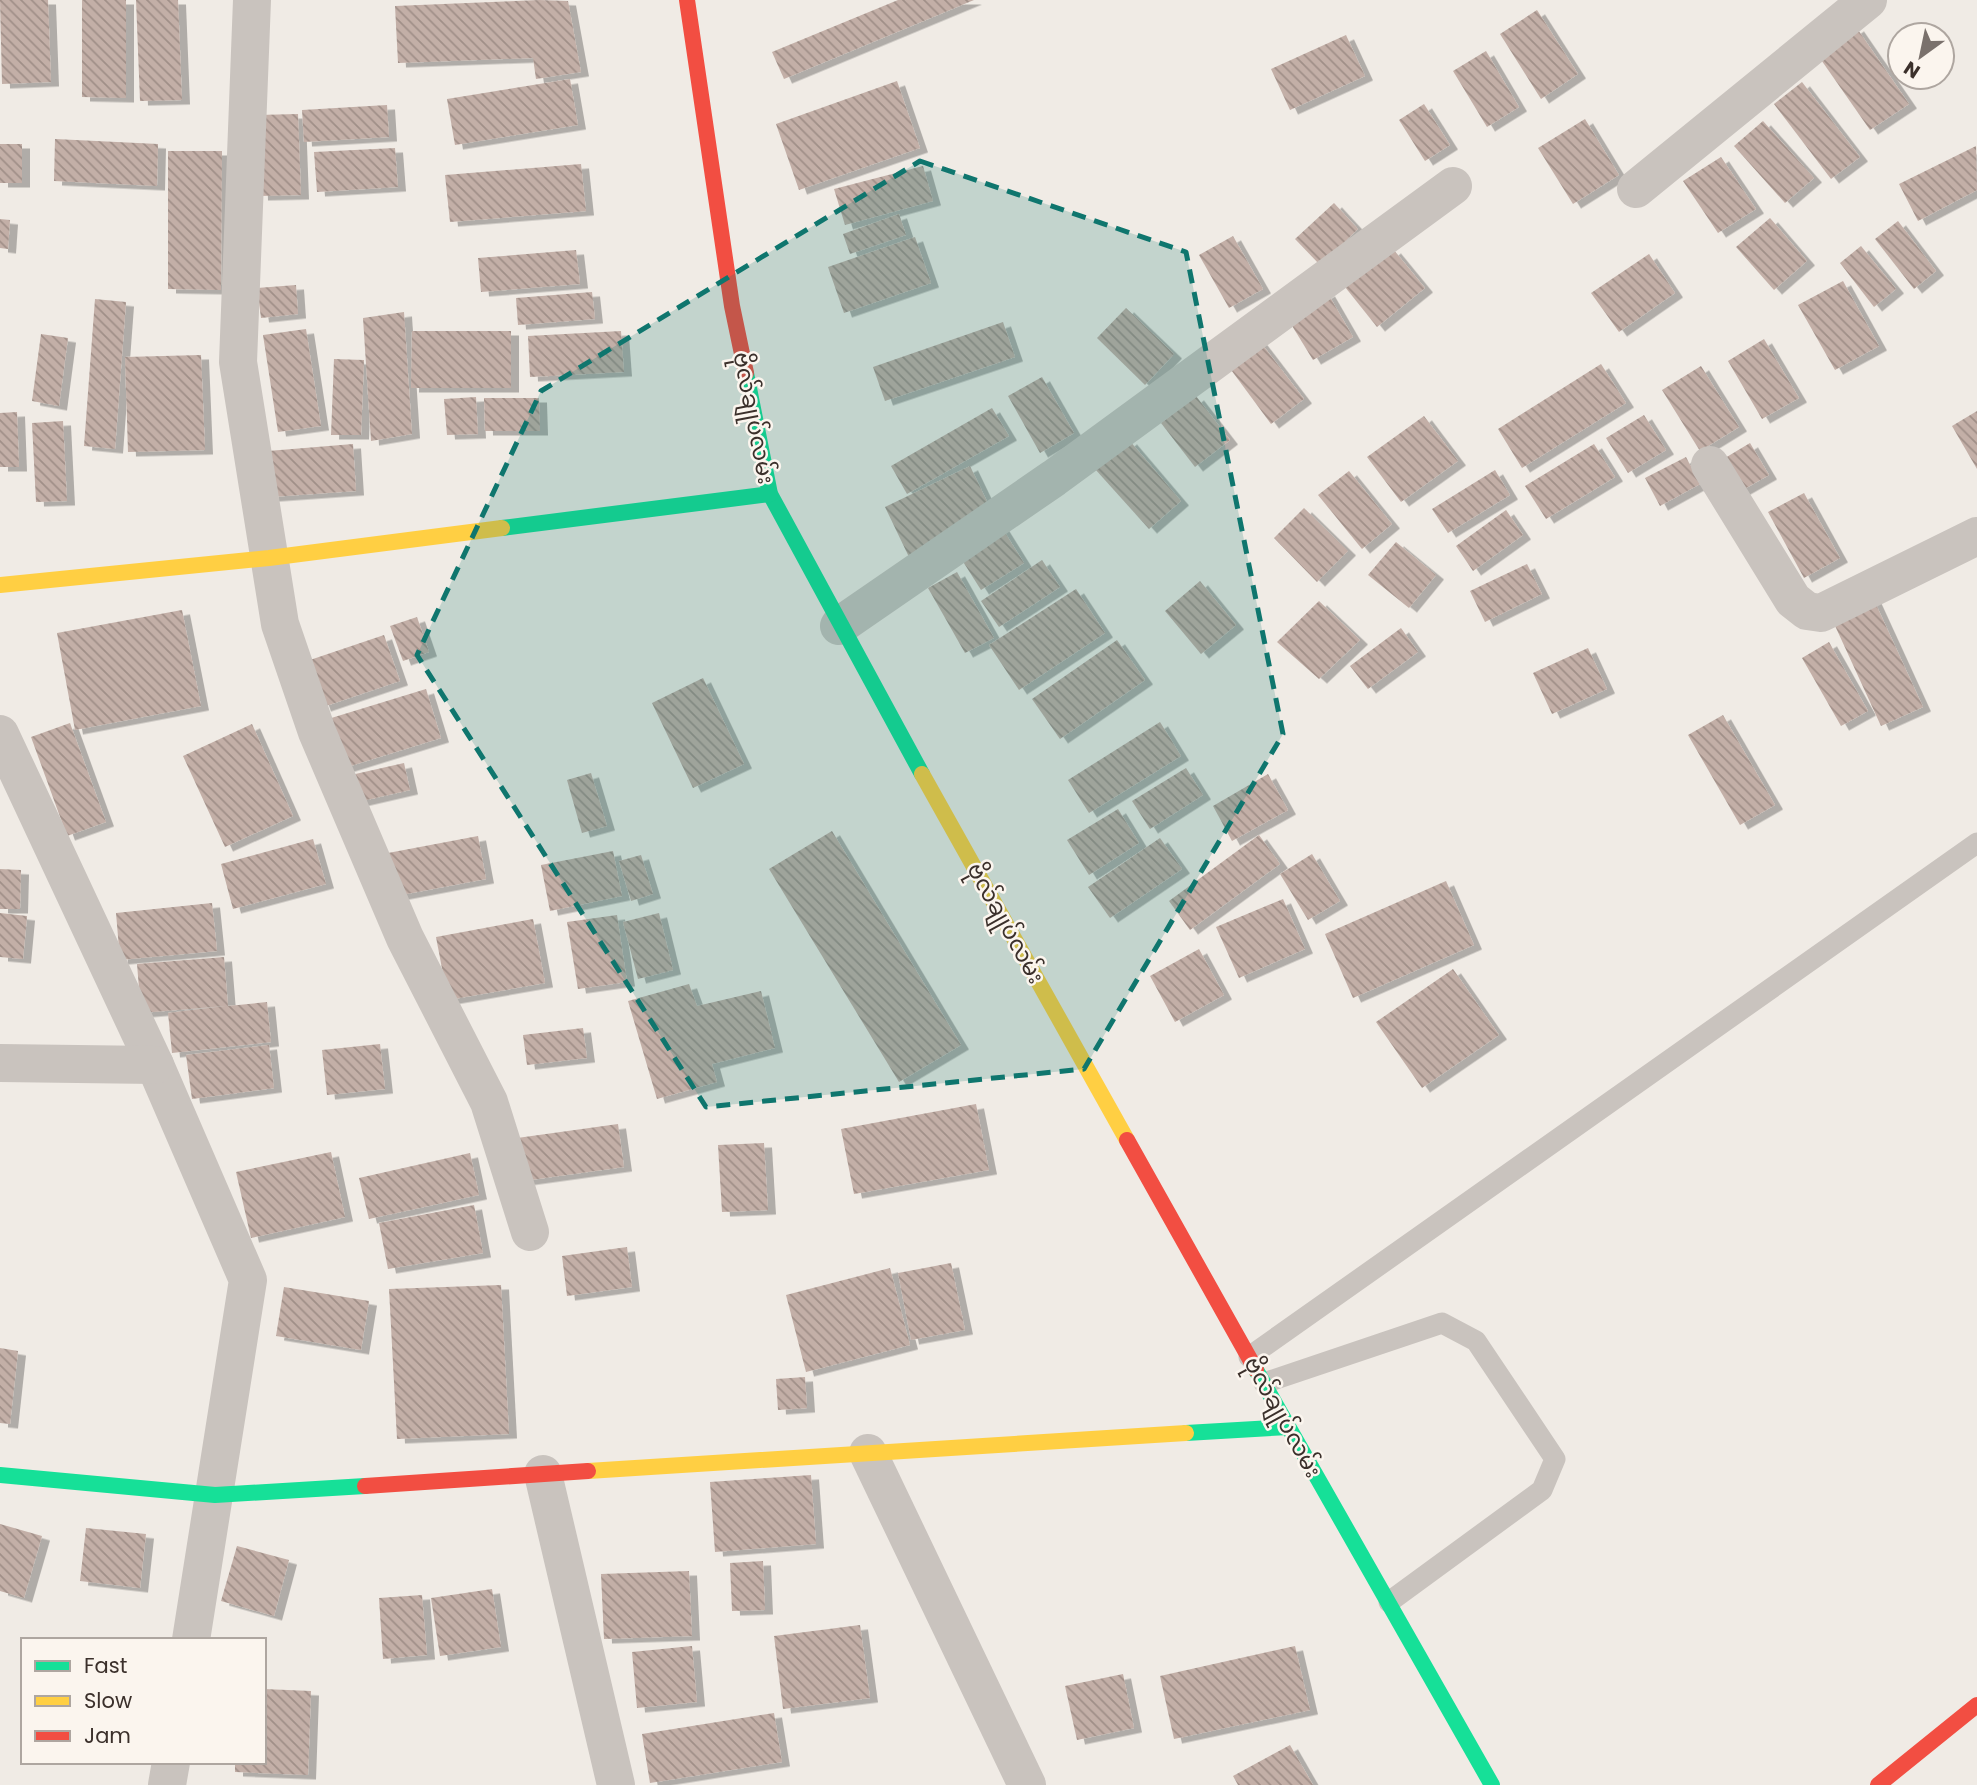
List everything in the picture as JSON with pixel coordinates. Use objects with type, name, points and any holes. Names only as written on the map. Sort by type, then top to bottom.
[{"type":"street","points":[[252,0],[238,362],[280,624],[317,732],[405,938],[489,1102],[530,1232]]},
{"type":"street","name":"ဗိုလ်ချုပ်လမ်း","points":[[687,0],[732,306],[770,494],[839,626],[1287,1427],[1492,1785]]},
{"type":"street","points":[[1636,189],[1868,0]]},
{"type":"street","points":[[839,626],[1054,478],[1454,186]]},
{"type":"street","points":[[1710,465],[1793,600],[1807,611],[1821,613],[1977,536]]},
{"type":"street","points":[[0,585],[269,558],[770,494]]},
{"type":"street","points":[[0,734],[155,1065],[248,1280],[191,1638]]},
{"type":"street","points":[[0,1063],[155,1065]]},
{"type":"street","points":[[0,1475],[215,1495],[1287,1427]]},
{"type":"street","points":[[868,1453],[1027,1785]]},
{"type":"street","points":[[543,1474],[616,1785]]},
{"type":"street","points":[[1878,1785],[1977,1705]]},
{"type":"street","points":[[167,1785],[171,1764]]},
{"type":"lane","points":[[1249,1357],[1977,843]]},
{"type":"lane","points":[[1264,1383],[1442,1323],[1476,1341],[1555,1459],[1542,1490],[1389,1602]]},
{"type":"highlighted area","points":[[920,161],[1186,252],[1283,734],[1084,1069],[706,1107],[417,655],[541,391]]},
{"type":"building","points":[[0,0],[48,0],[51,82],[2,84]]},
{"type":"building","points":[[82,0],[126,0],[126,98],[82,97]]},
{"type":"building","points":[[136,0],[178,0],[182,100],[140,101]]},
{"type":"building","points":[[898,0],[974,0],[784,79],[772,52]]},
{"type":"building","points":[[568,1],[581,72],[536,79],[533,58],[398,63],[395,6]]},
{"type":"building","points":[[1537,10],[1578,74],[1541,99],[1500,34]]},
{"type":"building","points":[[1856,27],[1886,71],[1886,91],[1900,91],[1909,104],[1870,130],[1817,54]]},
{"type":"building","points":[[1346,35],[1365,76],[1290,110],[1271,69]]},
{"type":"building","points":[[1486,51],[1519,107],[1487,127],[1453,71]]},
{"type":"building","points":[[570,79],[578,125],[455,145],[447,99]]},
{"type":"building","points":[[897,81],[920,148],[799,190],[776,124]]},
{"type":"building","points":[[1802,82],[1860,157],[1831,179],[1774,104]]},
{"type":"building","points":[[1424,104],[1450,145],[1425,161],[1399,120]]},
{"type":"building","points":[[387,105],[389,137],[304,142],[302,110]]},
{"type":"building","points":[[298,114],[301,195],[260,196],[257,115]]},
{"type":"building","points":[[1585,119],[1619,175],[1573,204],[1538,148]]},
{"type":"building","points":[[1763,121],[1814,178],[1785,203],[1734,146]]},
{"type":"building","points":[[55,139],[158,144],[157,186],[54,181]]},
{"type":"building","points":[[0,144],[22,144],[22,183],[0,183]]},
{"type":"building","points":[[1976,146],[1977,190],[1918,221],[1899,184]]},
{"type":"building","points":[[395,148],[398,187],[317,192],[314,152]]},
{"type":"building","points":[[168,151],[222,151],[221,290],[168,289]]},
{"type":"building","points":[[1721,157],[1756,209],[1718,233],[1683,181]]},
{"type":"building","points":[[581,164],[586,211],[450,222],[445,175]]},
{"type":"building","points":[[923,166],[933,201],[845,225],[834,189]]},
{"type":"building","points":[[1334,203],[1358,229],[1320,265],[1295,239]]},
{"type":"building","points":[[899,214],[906,235],[850,254],[843,234]]},
{"type":"building","points":[[1770,218],[1807,261],[1774,290],[1736,247]]},
{"type":"building","points":[[0,219],[10,220],[8,249],[0,248]]},
{"type":"building","points":[[1898,221],[1936,271],[1914,289],[1875,239]]},
{"type":"building","points":[[1233,236],[1263,289],[1229,308],[1199,255]]},
{"type":"building","points":[[915,237],[931,283],[844,313],[828,267]]},
{"type":"building","points":[[1861,246],[1896,289],[1874,307],[1840,263]]},
{"type":"building","points":[[1393,249],[1425,288],[1377,327],[1345,287]]},
{"type":"building","points":[[576,250],[580,284],[481,292],[478,258]]},
{"type":"building","points":[[1649,254],[1675,293],[1619,332],[1591,293]]},
{"type":"building","points":[[1843,281],[1879,346],[1835,370],[1798,305]]},
{"type":"building","points":[[296,285],[298,314],[261,318],[257,288]]},
{"type":"building","points":[[592,292],[595,319],[518,325],[516,298]]},
{"type":"building","points":[[1327,292],[1353,337],[1313,360],[1286,316]]},
{"type":"building","points":[[95,299],[126,302],[115,449],[84,446]]},
{"type":"building","points":[[1126,308],[1174,354],[1145,385],[1097,338]]},
{"type":"building","points":[[404,312],[412,434],[371,441],[363,318]]},
{"type":"building","points":[[1003,322],[1015,357],[885,401],[873,367]]},
{"type":"building","points":[[306,329],[321,426],[278,432],[263,335]]},
{"type":"building","points":[[412,331],[511,331],[511,388],[411,388]]},
{"type":"building","points":[[621,331],[624,372],[530,377],[528,336]]},
{"type":"building","points":[[41,334],[68,338],[59,406],[32,401]]},
{"type":"building","points":[[1255,335],[1304,399],[1271,424],[1223,359]]},
{"type":"building","points":[[1764,339],[1799,398],[1762,419],[1728,361]]},
{"type":"building","points":[[201,355],[205,450],[128,452],[125,357]]},
{"type":"building","points":[[334,359],[364,360],[361,435],[331,435]]},
{"type":"building","points":[[1601,364],[1626,403],[1522,468],[1498,429]]},
{"type":"building","points":[[1701,366],[1739,427],[1700,451],[1662,390]]},
{"type":"building","points":[[1042,377],[1074,433],[1040,453],[1008,396]]},
{"type":"building","points":[[1196,396],[1230,440],[1195,467],[1161,423]]},
{"type":"building","points":[[476,397],[478,434],[447,435],[444,399]]},
{"type":"building","points":[[484,398],[539,398],[540,431],[485,431]]},
{"type":"building","points":[[992,408],[1009,436],[907,494],[891,466]]},
{"type":"building","points":[[1977,411],[1977,469],[1952,426]]},
{"type":"building","points":[[17,412],[19,467],[0,467],[0,413]]},
{"type":"building","points":[[1644,415],[1666,450],[1628,473],[1606,438]]},
{"type":"building","points":[[1424,416],[1458,461],[1401,502],[1367,457]]},
{"type":"building","points":[[63,421],[67,501],[36,502],[32,423]]},
{"type":"building","points":[[1129,440],[1181,501],[1149,529],[1095,469]]},
{"type":"building","points":[[1750,443],[1769,475],[1739,492],[1720,461]]},
{"type":"building","points":[[353,444],[356,491],[271,497],[268,451]]},
{"type":"building","points":[[1594,444],[1615,477],[1546,519],[1525,486]]},
{"type":"building","points":[[1686,457],[1700,484],[1660,506],[1645,478]]},
{"type":"building","points":[[970,466],[994,516],[909,557],[885,507]]},
{"type":"building","points":[[1495,470],[1510,495],[1448,533],[1432,509]]},
{"type":"building","points":[[1349,471],[1392,524],[1362,549],[1318,495]]},
{"type":"building","points":[[1804,493],[1840,558],[1804,578],[1768,512]]},
{"type":"building","points":[[1304,508],[1348,551],[1317,582],[1274,538]]},
{"type":"building","points":[[1506,510],[1523,535],[1473,571],[1456,546]]},
{"type":"building","points":[[999,523],[1024,563],[981,590],[955,549]]},
{"type":"building","points":[[1396,542],[1436,575],[1409,608],[1368,575]]},
{"type":"building","points":[[1042,560],[1060,587],[999,627],[981,601]]},
{"type":"building","points":[[1527,564],[1542,594],[1485,622],[1470,591]]},
{"type":"building","points":[[957,572],[994,638],[965,653],[928,588]]},
{"type":"building","points":[[1200,581],[1236,625],[1201,654],[1165,611]]},
{"type":"building","points":[[1076,589],[1105,633],[1019,690],[989,645]]},
{"type":"building","points":[[1873,598],[1923,707],[1881,726],[1831,617]]},
{"type":"building","points":[[1319,601],[1360,640],[1319,679],[1277,642]]},
{"type":"building","points":[[182,610],[201,706],[75,730],[57,633]]},
{"type":"building","points":[[417,617],[429,652],[403,661],[390,626]]},
{"type":"building","points":[[1401,628],[1418,652],[1368,689],[1350,666]]},
{"type":"building","points":[[384,635],[400,681],[323,707],[307,661]]},
{"type":"building","points":[[1117,640],[1145,680],[1060,739],[1032,699]]},
{"type":"building","points":[[1829,642],[1868,711],[1841,726],[1802,658]]},
{"type":"building","points":[[1588,648],[1607,689],[1552,714],[1533,673]]},
{"type":"building","points":[[703,678],[744,764],[693,788],[652,703]]},
{"type":"building","points":[[426,689],[441,738],[344,768],[328,719]]},
{"type":"building","points":[[1723,715],[1775,805],[1740,825],[1688,735]]},
{"type":"building","points":[[1160,722],[1181,756],[1089,813],[1068,780]]},
{"type":"building","points":[[70,723],[106,822],[67,836],[31,737]]},
{"type":"building","points":[[252,724],[293,816],[225,847],[183,756]]},
{"type":"building","points":[[404,763],[410,790],[358,802],[351,775]]},
{"type":"building","points":[[1186,768],[1203,795],[1150,829],[1132,801]]},
{"type":"building","points":[[591,773],[607,826],[582,833],[567,780]]},
{"type":"building","points":[[1268,774],[1288,810],[1232,841],[1213,806]]},
{"type":"building","points":[[1118,809],[1139,843],[1089,875],[1067,840]]},
{"type":"building","points":[[832,831],[961,1045],[899,1082],[769,869]]},
{"type":"building","points":[[1259,835],[1280,864],[1190,930],[1169,901]]},
{"type":"building","points":[[478,836],[486,879],[396,896],[388,853]]},
{"type":"building","points":[[1160,838],[1182,869],[1110,918],[1088,887]]},
{"type":"building","points":[[313,839],[326,884],[233,909],[221,864]]},
{"type":"building","points":[[613,851],[622,896],[550,911],[541,865]]},
{"type":"building","points":[[1312,854],[1340,901],[1308,920],[1280,874]]},
{"type":"building","points":[[641,855],[653,894],[631,901],[619,861]]},
{"type":"building","points":[[0,869],[21,870],[20,909],[0,909]]},
{"type":"building","points":[[1446,881],[1474,945],[1353,998],[1325,934]]},
{"type":"building","points":[[1283,899],[1305,949],[1239,978],[1216,927]]},
{"type":"building","points":[[212,903],[217,951],[120,960],[116,913]]},
{"type":"building","points":[[0,913],[27,916],[23,959],[0,957]]},
{"type":"building","points":[[659,913],[673,970],[638,979],[623,922]]},
{"type":"building","points":[[617,915],[627,982],[578,989],[567,922]]},
{"type":"building","points":[[533,919],[545,983],[448,1000],[436,937]]},
{"type":"building","points":[[1199,949],[1224,995],[1175,1022],[1150,976]]},
{"type":"building","points":[[224,957],[228,1006],[267,1002],[271,1042],[172,1053],[168,1013],[225,1006],[141,1013],[137,964]]},
{"type":"building","points":[[1453,969],[1499,1035],[1422,1088],[1376,1022]]},
{"type":"building","points":[[689,984],[697,1006],[761,991],[775,1048],[712,1064],[717,1082],[657,1099],[628,1001]]},
{"type":"building","points":[[583,1028],[587,1058],[527,1065],[523,1035]]},
{"type":"building","points":[[380,1044],[385,1089],[327,1095],[322,1050]]},
{"type":"building","points":[[269,1045],[274,1088],[192,1099],[186,1055]]},
{"type":"building","points":[[976,1104],[989,1170],[854,1194],[841,1129]]},
{"type":"building","points":[[618,1124],[624,1167],[516,1182],[510,1139]]},
{"type":"building","points":[[764,1143],[768,1210],[722,1212],[718,1145]]},
{"type":"building","points":[[331,1152],[345,1217],[251,1238],[236,1172]]},
{"type":"building","points":[[470,1153],[479,1195],[369,1219],[359,1178]]},
{"type":"building","points":[[474,1205],[483,1253],[388,1269],[379,1223]]},
{"type":"building","points":[[627,1247],[632,1287],[567,1296],[562,1256]]},
{"type":"building","points":[[951,1263],[965,1330],[911,1340],[898,1273]]},
{"type":"building","points":[[890,1268],[910,1345],[806,1372],[786,1295]]},
{"type":"building","points":[[501,1285],[509,1434],[397,1439],[389,1289]]},
{"type":"building","points":[[284,1287],[369,1301],[361,1350],[276,1336]]},
{"type":"building","points":[[0,1348],[18,1351],[10,1424],[0,1423]]},
{"type":"building","points":[[805,1377],[807,1408],[778,1410],[776,1379]]},
{"type":"building","points":[[811,1475],[816,1544],[715,1552],[710,1482]]},
{"type":"building","points":[[0,1524],[42,1536],[24,1598],[0,1591]]},
{"type":"building","points":[[86,1528],[146,1534],[140,1588],[80,1581]]},
{"type":"building","points":[[237,1546],[289,1560],[274,1616],[221,1601]]},
{"type":"building","points":[[763,1561],[765,1610],[732,1611],[730,1563]]},
{"type":"building","points":[[689,1571],[692,1636],[604,1639],[601,1574]]},
{"type":"building","points":[[492,1589],[501,1647],[440,1656],[431,1598]]},
{"type":"building","points":[[422,1595],[427,1655],[383,1659],[379,1598]]},
{"type":"building","points":[[860,1625],[870,1698],[783,1709],[774,1636]]},
{"type":"building","points":[[692,1646],[697,1702],[637,1708],[632,1652]]},
{"type":"building","points":[[1295,1646],[1310,1710],[1174,1739],[1160,1676]]},
{"type":"building","points":[[1123,1674],[1134,1728],[1077,1740],[1065,1686]]},
{"type":"building","points":[[266,1689],[311,1691],[308,1775],[235,1772],[235,1764],[266,1764]]},
{"type":"building","points":[[774,1713],[782,1762],[650,1783],[642,1734]]},
{"type":"building","points":[[1290,1745],[1313,1785],[1238,1785],[1233,1776]]},
{"type":"traffic: fast","points":[[746,373],[770,494],[922,774]]},
{"type":"traffic: fast","points":[[502,528],[770,494]]},
{"type":"traffic: fast","points":[[1256,1370],[1492,1785]]},
{"type":"traffic: fast","points":[[1186,1433],[1288,1427]]},
{"type":"traffic: fast","points":[[0,1475],[215,1495],[365,1486]]},
{"type":"traffic: slow","points":[[0,585],[269,558],[502,528]]},
{"type":"traffic: slow","points":[[922,774],[1127,1140]]},
{"type":"traffic: slow","points":[[588,1471],[1186,1433]]},
{"type":"traffic: jam","points":[[687,0],[732,306],[746,373]]},
{"type":"traffic: jam","points":[[1127,1140],[1256,1370]]},
{"type":"traffic: jam","points":[[365,1486],[588,1471]]},
{"type":"traffic: jam","points":[[1878,1785],[1977,1705]]}]
